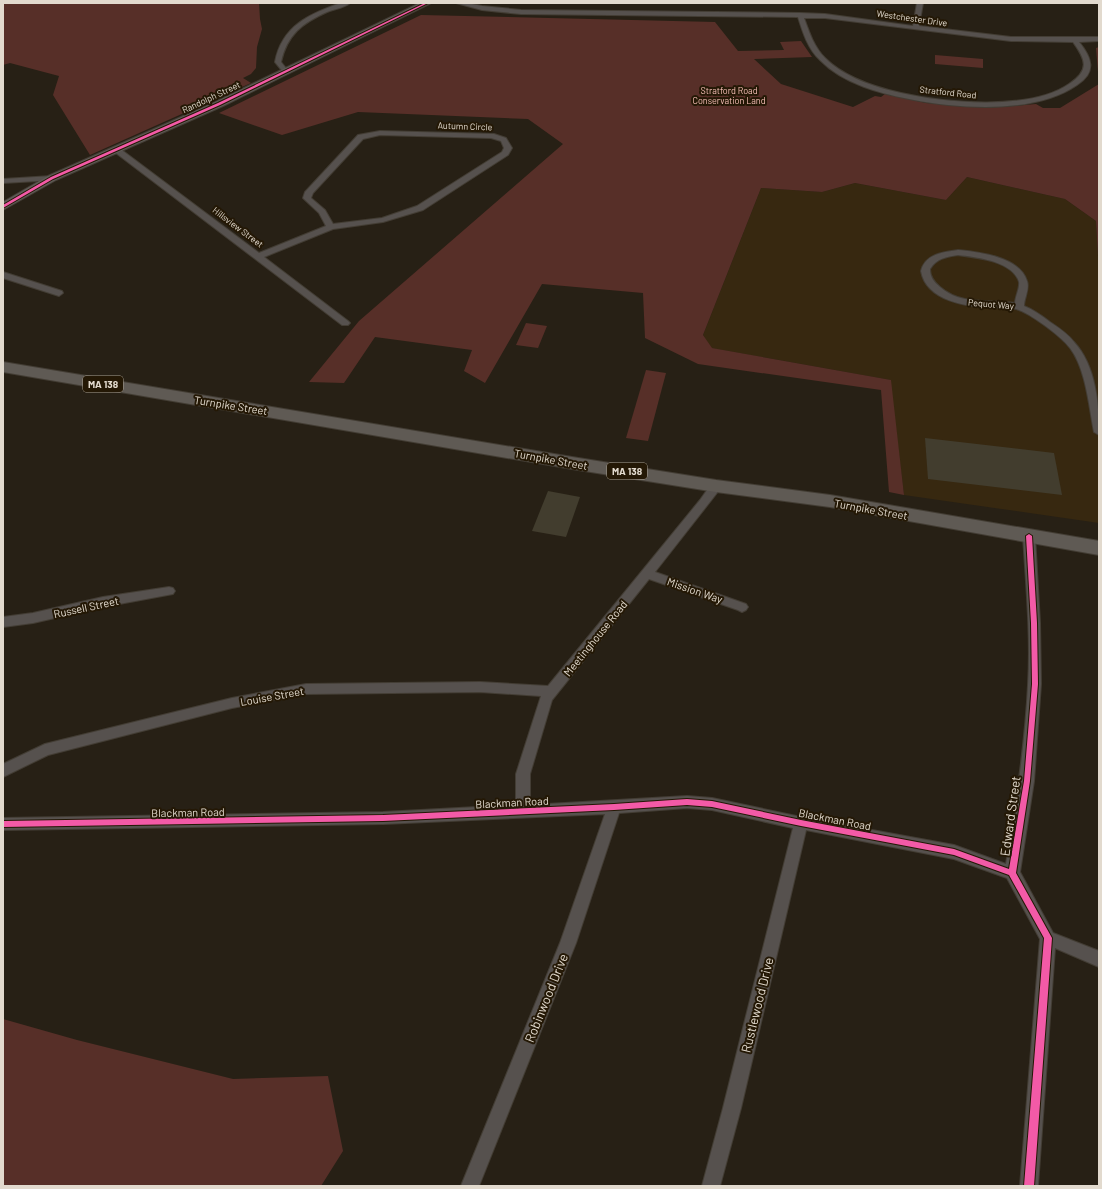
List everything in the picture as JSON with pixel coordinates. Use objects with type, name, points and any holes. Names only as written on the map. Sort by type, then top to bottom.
[{"type":"main road","name":"Randolph Street","points":[[3,207],[52,178],[286,72],[427,3]]},
{"type":"main road","name":"Turnpike Street","points":[[3,367],[716,486],[830,501],[1099,548]]},
{"type":"street","points":[[286,72],[278,62],[278,55],[284,39],[301,23],[314,16],[347,3]]},
{"type":"street","name":"Westchester Drive","points":[[460,3],[482,8],[521,12],[800,15],[845,18],[1011,39],[1099,39]]},
{"type":"street","points":[[916,28],[920,3]]},
{"type":"street","name":"Stratford Road","points":[[800,15],[809,41],[818,54],[828,64],[844,74],[863,83],[887,91],[928,100],[952,103],[1002,104],[1023,102],[1058,93],[1074,85],[1083,77],[1087,68],[1087,60],[1075,40]]},
{"type":"street","name":"Autumn Circle","points":[[259,256],[331,227],[383,220],[420,208],[505,153],[508,148],[507,143],[502,138],[487,136],[380,133],[361,137],[309,192],[307,198],[322,212],[331,227]]},
{"type":"street","name":"Hillsview Street","points":[[116,150],[259,256],[345,323]]},
{"type":"street","points":[[3,181],[52,178]]},
{"type":"street","name":"Pequot Way","points":[[1020,307],[1019,299],[1023,289],[1023,281],[1019,273],[1003,262],[980,255],[957,253],[938,257],[930,262],[926,269],[927,277],[931,284],[945,295],[955,300],[969,303],[1020,307],[1060,333],[1076,350],[1083,365],[1099,432]]},
{"type":"street","points":[[3,275],[59,293]]},
{"type":"street","name":"Meetinghouse Road","points":[[523,812],[524,774],[543,706],[551,691],[647,574],[716,486]]},
{"type":"street","name":"Edward Street","points":[[1029,536],[1034,623],[1035,684],[1027,781],[1012,873],[1048,938]]},
{"type":"street","name":"Mission Way","points":[[647,574],[742,607]]},
{"type":"street","name":"Russell Street","points":[[3,622],[33,618],[103,602],[169,591]]},
{"type":"street","name":"Louise Street","points":[[3,771],[16,763],[58,746],[232,703],[306,689],[480,686],[551,691]]},
{"type":"street","name":"Blackman Road","points":[[3,824],[383,818],[523,812],[687,802],[712,804],[800,823],[954,852],[1012,873]]},
{"type":"street","name":"Robinwood Drive","points":[[470,1186],[568,943],[614,807]]},
{"type":"street","name":"Rustlewood Drive","points":[[711,1186],[800,823]]},
{"type":"street","points":[[1029,1186],[1048,938],[1099,958]]},
{"type":"shaded area","points":[[967,177],[1065,199],[1096,221],[1099,273],[1099,523],[904,495],[890,380],[711,348],[703,335],[761,188],[822,192],[855,183],[946,200]]},
{"type":"green space","points":[[3,3],[259,3],[262,29],[257,47],[256,68],[251,74],[243,78],[251,83],[90,155],[53,95],[59,76],[10,63],[3,65]]},
{"type":"green space","name":"Stratford Road Conservation Land","points":[[421,15],[715,22],[738,51],[784,50],[780,42],[801,41],[812,57],[754,59],[781,84],[853,107],[875,96],[881,97],[885,94],[926,103],[961,106],[1000,107],[1036,104],[1043,108],[1060,108],[1099,84],[1099,273],[1096,221],[1065,199],[967,177],[946,200],[855,183],[822,192],[761,188],[703,335],[712,348],[891,380],[904,495],[889,492],[881,390],[698,364],[645,338],[643,293],[542,284],[485,383],[464,371],[472,350],[375,337],[344,383],[309,382],[359,321],[563,144],[528,119],[358,112],[282,135],[219,113]]},
{"type":"green space","points":[[1099,47],[1099,84],[1096,48]]},
{"type":"green space","points":[[935,55],[983,59],[983,68],[935,64]]},
{"type":"green space","points":[[526,323],[547,326],[538,348],[516,345]]},
{"type":"green space","points":[[646,370],[666,373],[648,441],[626,438]]},
{"type":"green space","points":[[3,1019],[77,1040],[233,1079],[328,1076],[343,1151],[321,1186],[3,1186]]},
{"type":"building","points":[[925,438],[1054,453],[1062,495],[928,479]]},
{"type":"building","points":[[548,491],[580,497],[566,537],[532,531]]},
{"type":"cycle path","points":[[3,207],[52,178],[219,104],[427,3]]},
{"type":"cycle path","points":[[1029,536],[1034,623],[1035,684],[1027,781],[1012,873],[1048,938],[1029,1186]]},
{"type":"cycle path","points":[[3,824],[383,818],[687,802],[712,804],[801,823],[954,852],[1012,873]]}]
